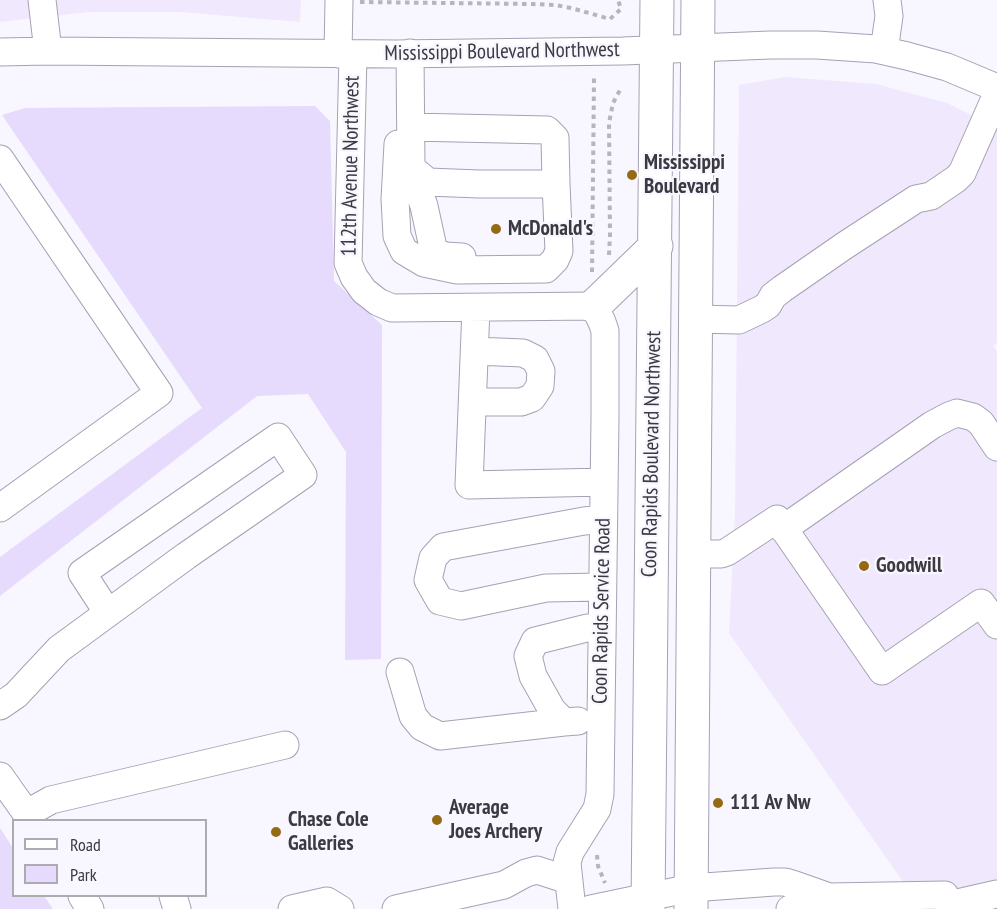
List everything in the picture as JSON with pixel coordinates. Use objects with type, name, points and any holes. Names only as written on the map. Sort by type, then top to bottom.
[{"type":"main road","name":"Coon Rapids Boulevard Northwest","points":[[648,904],[657,0]]},
{"type":"main road","name":"Coon Rapids Boulevard Northwest","points":[[691,899],[698,0]]},
{"type":"main road","points":[[593,292],[656,246]]},
{"type":"street","points":[[42,0],[48,51]]},
{"type":"street","points":[[884,51],[890,16],[887,0]]},
{"type":"street","name":"112th Avenue Northwest","points":[[345,1],[348,263],[364,291],[392,309],[537,307],[593,292]]},
{"type":"street","name":"Mississippi Boulevard Northwest","points":[[0,52],[410,54],[817,45],[876,49],[930,61],[997,88]]},
{"type":"street","points":[[410,54],[411,168],[424,206],[434,252],[445,256],[546,260],[545,263]]},
{"type":"street","points":[[410,94],[401,123],[395,199],[396,236],[404,251],[424,263],[457,270],[545,263]]},
{"type":"street","points":[[696,319],[739,320],[762,309],[782,289],[844,246],[916,199],[931,196],[956,179],[962,173],[997,94]]},
{"type":"street","points":[[411,127],[547,130],[555,138],[556,184],[537,307]]},
{"type":"street","points":[[0,159],[159,393],[0,508]]},
{"type":"street","points":[[411,168],[428,182],[556,184]]},
{"type":"street","name":"Coon Rapids Service Road","points":[[572,909],[567,863],[570,852],[597,809],[600,794],[605,331],[593,292]]},
{"type":"street","points":[[476,308],[470,485],[604,482]]},
{"type":"street","points":[[473,402],[521,402],[532,398],[540,386],[541,371],[535,359],[523,353],[475,351]]},
{"type":"street","points":[[783,529],[932,425],[949,416],[957,413],[974,417],[981,423],[997,447]]},
{"type":"street","points":[[0,706],[15,695],[60,649],[186,556],[303,475],[278,437],[82,573],[108,613]]},
{"type":"street","points":[[602,587],[546,588],[461,606],[440,601],[428,580],[432,558],[443,547],[603,519]]},
{"type":"street","points":[[695,555],[728,552],[777,519],[882,671],[981,603],[997,625]]},
{"type":"street","points":[[564,722],[552,710],[533,676],[528,656],[534,641],[587,628],[602,628]]},
{"type":"street","points":[[400,672],[413,716],[422,727],[440,736],[601,719]]},
{"type":"street","points":[[0,776],[29,817],[51,800],[285,745]]},
{"type":"street","points":[[396,909],[504,885],[537,870],[568,880]]},
{"type":"street","points":[[591,909],[691,899],[774,882],[785,882],[827,903]]},
{"type":"street","points":[[790,909],[827,903],[945,895],[950,905],[997,894]]},
{"type":"street","points":[[292,909],[327,901],[340,909]]},
{"type":"path","points":[[345,1],[555,5],[610,19],[621,9],[618,0]]},
{"type":"path","points":[[593,292],[594,78]]},
{"type":"path","points":[[608,260],[610,235],[609,123],[620,90]]},
{"type":"shaded area","points":[[0,0],[301,0],[300,22],[180,12],[89,12],[0,22]]},
{"type":"shaded area","points":[[785,77],[876,84],[947,103],[997,128],[997,343],[993,346],[997,351],[997,909],[922,909],[729,633],[735,514],[739,85]]},
{"type":"green space","points":[[315,106],[330,121],[334,281],[382,325],[381,659],[345,660],[346,452],[308,394],[257,396],[0,596],[0,557],[202,408],[2,115],[25,108]]},
{"type":"green space","points":[[0,828],[12,846],[12,897],[45,897],[53,909],[0,909]]},
{"type":"place","name":"Mississippi Boulevard","points":[[632,175]]},
{"type":"place","name":"McDonald's","points":[[496,229]]},
{"type":"place","name":"Goodwill","points":[[864,566]]},
{"type":"place","name":"111 Av Nw","points":[[718,803]]},
{"type":"place","name":"Average Joes Archery","points":[[437,820]]},
{"type":"place","name":"Chase Cole Galleries","points":[[276,832]]}]
